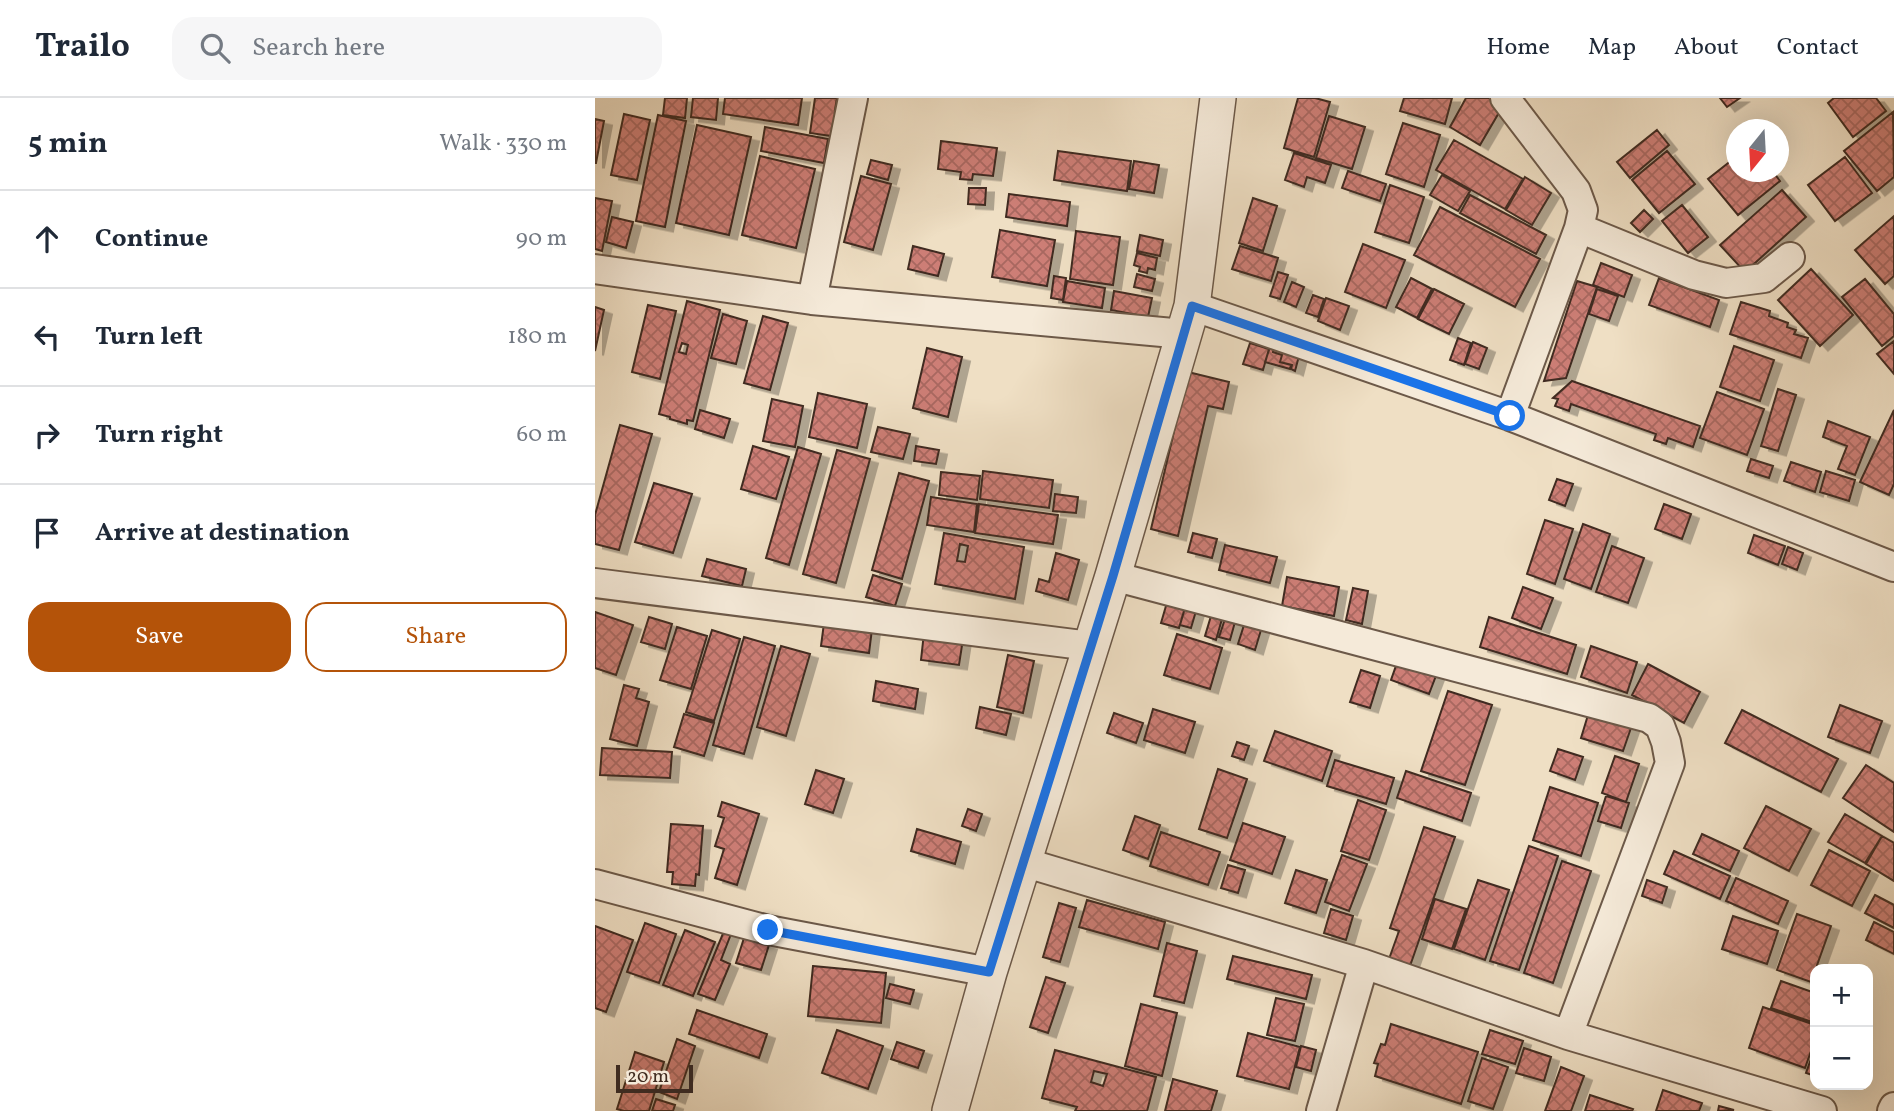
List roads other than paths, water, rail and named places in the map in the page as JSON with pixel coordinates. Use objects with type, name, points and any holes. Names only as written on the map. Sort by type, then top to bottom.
[{"type":"street","points":[[811,300],[853,98]]},
{"type":"street","points":[[950,1111],[989,972],[1113,576],[1188,320],[1218,98]]},
{"type":"street","points":[[1505,98],[1576,191],[1583,210],[1579,228],[1510,416]]},
{"type":"street","points":[[1579,228],[1694,275],[1726,283],[1765,278],[1790,257]]},
{"type":"street","points":[[595,270],[811,300],[1188,320],[1510,416],[1894,567]]},
{"type":"street","points":[[1113,576],[1636,715],[1660,726],[1669,763],[1568,1035]]},
{"type":"street","points":[[595,583],[1090,646]]},
{"type":"street","points":[[1023,862],[1364,964],[1568,1035],[1822,1111]]},
{"type":"street","points":[[595,884],[768,930],[989,972]]},
{"type":"street","points":[[1321,1111],[1364,964]]}]
